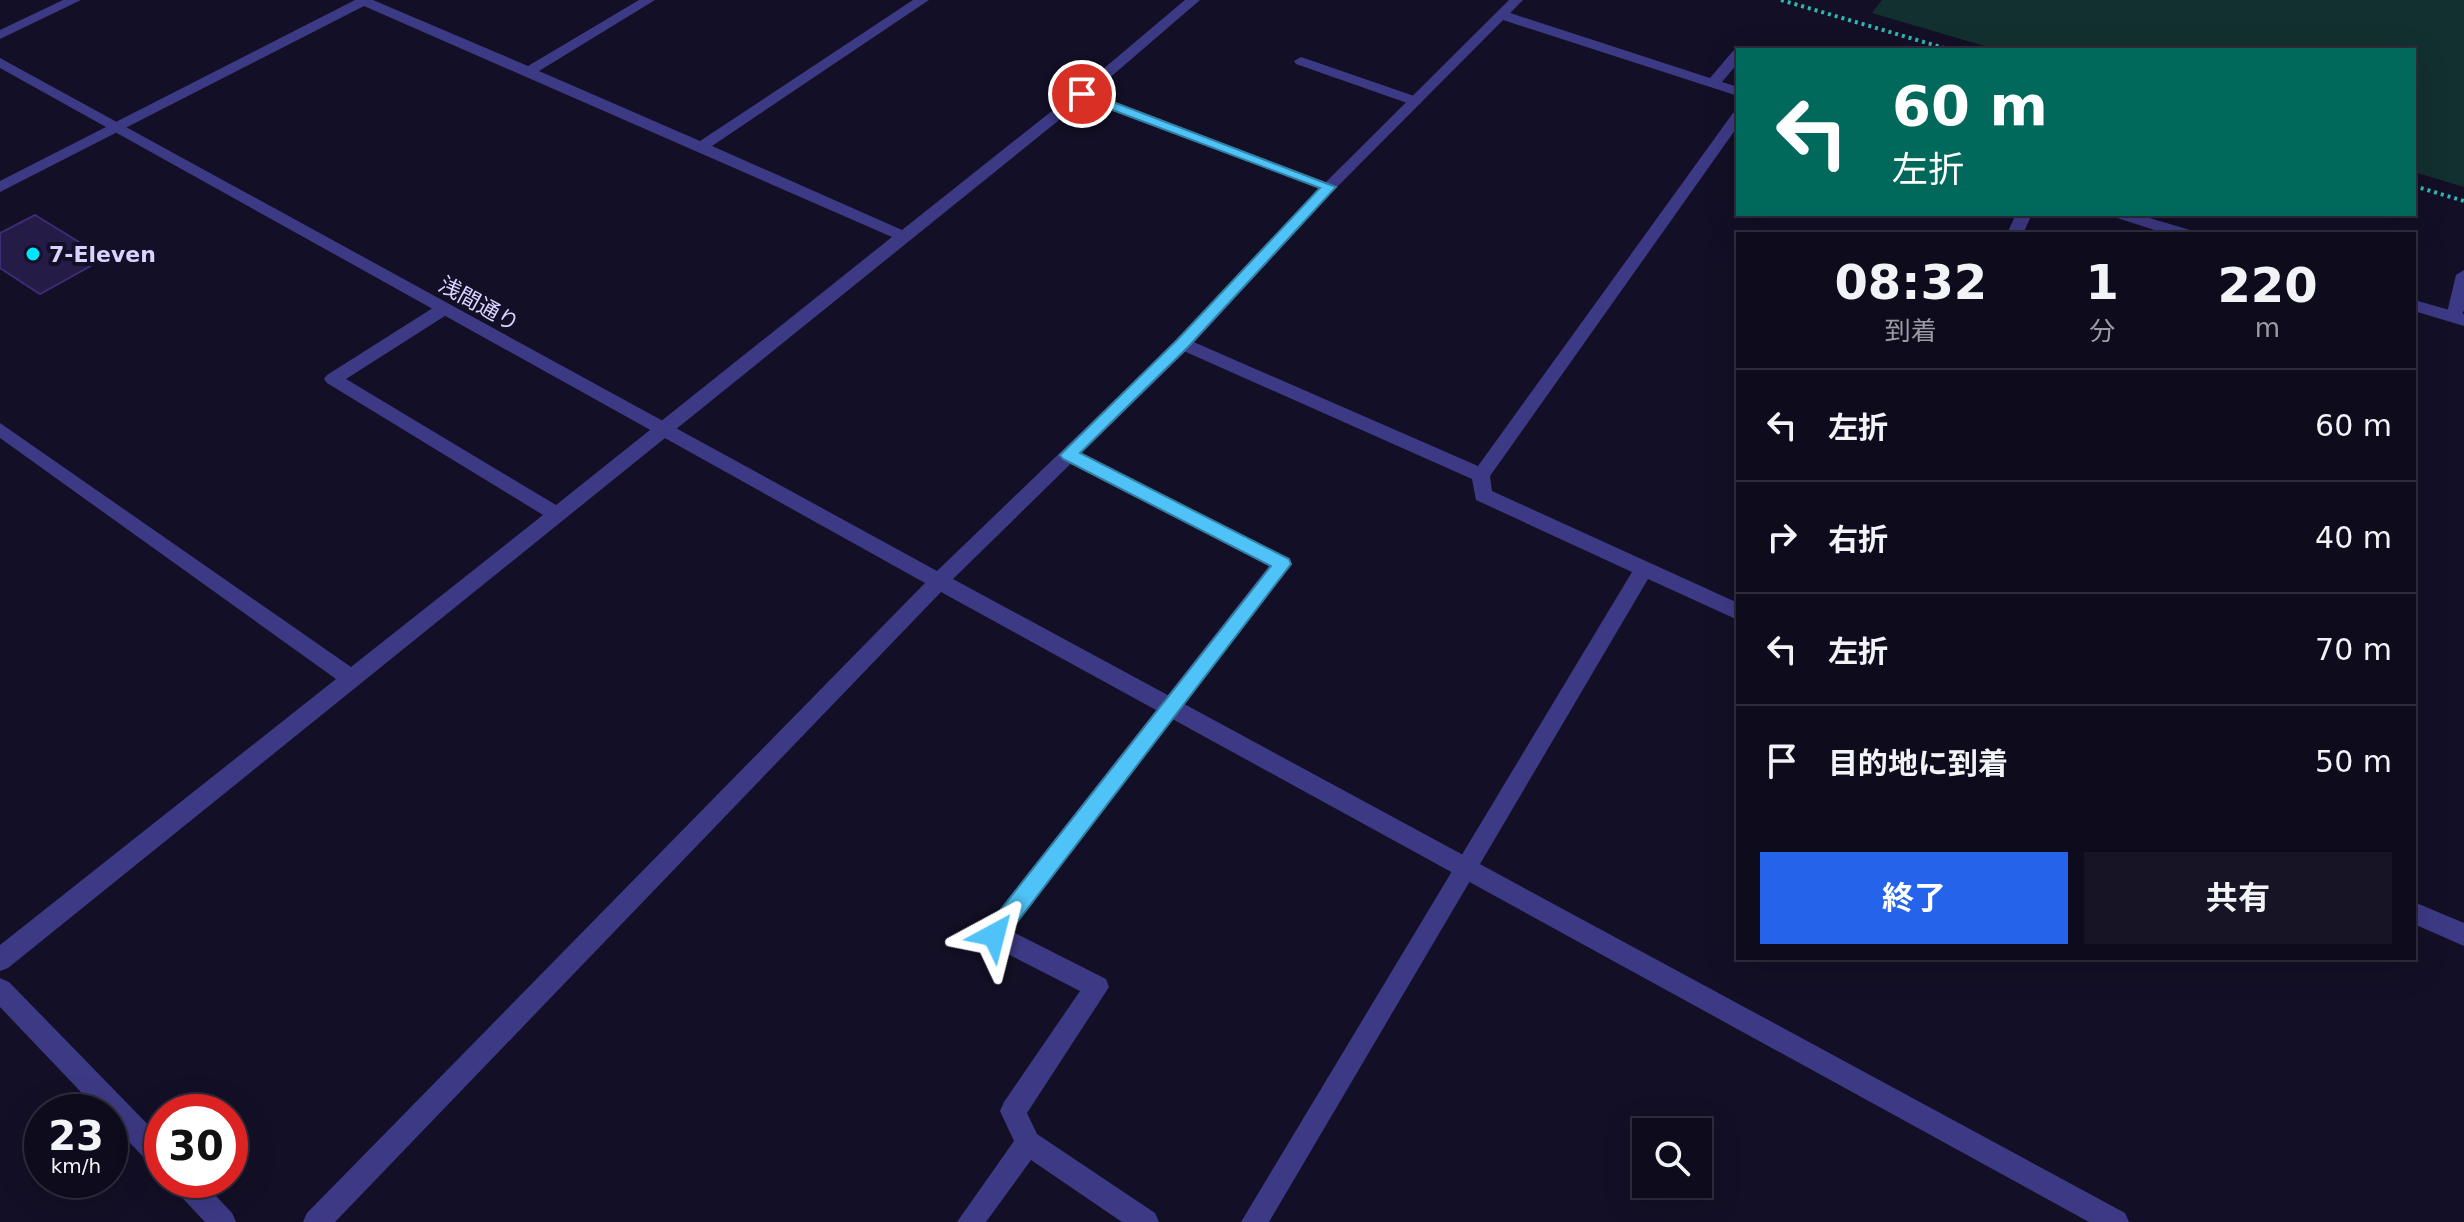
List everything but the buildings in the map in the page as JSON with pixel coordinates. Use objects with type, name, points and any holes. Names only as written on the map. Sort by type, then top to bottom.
[{"type":"street","points":[[0,35],[74,0]]},
{"type":"street","points":[[0,187],[364,0],[530,70],[699,148],[903,236]]},
{"type":"street","points":[[530,70],[648,0]]},
{"type":"street","points":[[699,148],[922,0]]},
{"type":"street","points":[[0,960],[1082,94],[1193,0]]},
{"type":"street","points":[[316,1222],[940,580],[1183,344],[1329,187],[1509,8],[1736,91]]},
{"type":"street","points":[[1713,84],[1736,56]]},
{"type":"street","points":[[1301,61],[1415,101]]},
{"type":"street","name":"浅間通り","points":[[0,62],[442,310],[940,580],[1463,870],[2116,1222]]},
{"type":"street","points":[[1082,94],[1329,187]]},
{"type":"street","points":[[1736,119],[1481,475],[1483,495],[1736,611]]},
{"type":"street","points":[[2126,216],[2178,232]]},
{"type":"street","points":[[2416,306],[2459,319],[2464,275]]},
{"type":"street","points":[[442,310],[333,379],[558,515]]},
{"type":"street","points":[[1183,344],[1481,475]]},
{"type":"street","points":[[0,429],[352,679]]},
{"type":"street","points":[[1069,455],[1282,564],[994,935],[1097,987],[1013,1111],[1028,1143],[1146,1222]]},
{"type":"street","points":[[1254,1222],[1644,569]]},
{"type":"street","points":[[2416,914],[2464,935]]},
{"type":"street","points":[[0,990],[144,1139]]},
{"type":"street","points":[[970,1222],[1028,1143]]},
{"type":"street","points":[[200,1198],[223,1222]]},
{"type":"path","points":[[1781,0],[1944,48]]},
{"type":"path","points":[[2416,187],[2464,201]]},
{"type":"green space","points":[[1882,0],[2464,0],[2464,187],[2416,173],[2416,48],[1991,48],[1872,13]]},
{"type":"place","name":"7-Eleven","points":[[33,254]]},
{"type":"route","points":[[994,935],[1282,564],[1069,455],[1183,344],[1329,187],[1082,94]]}]
